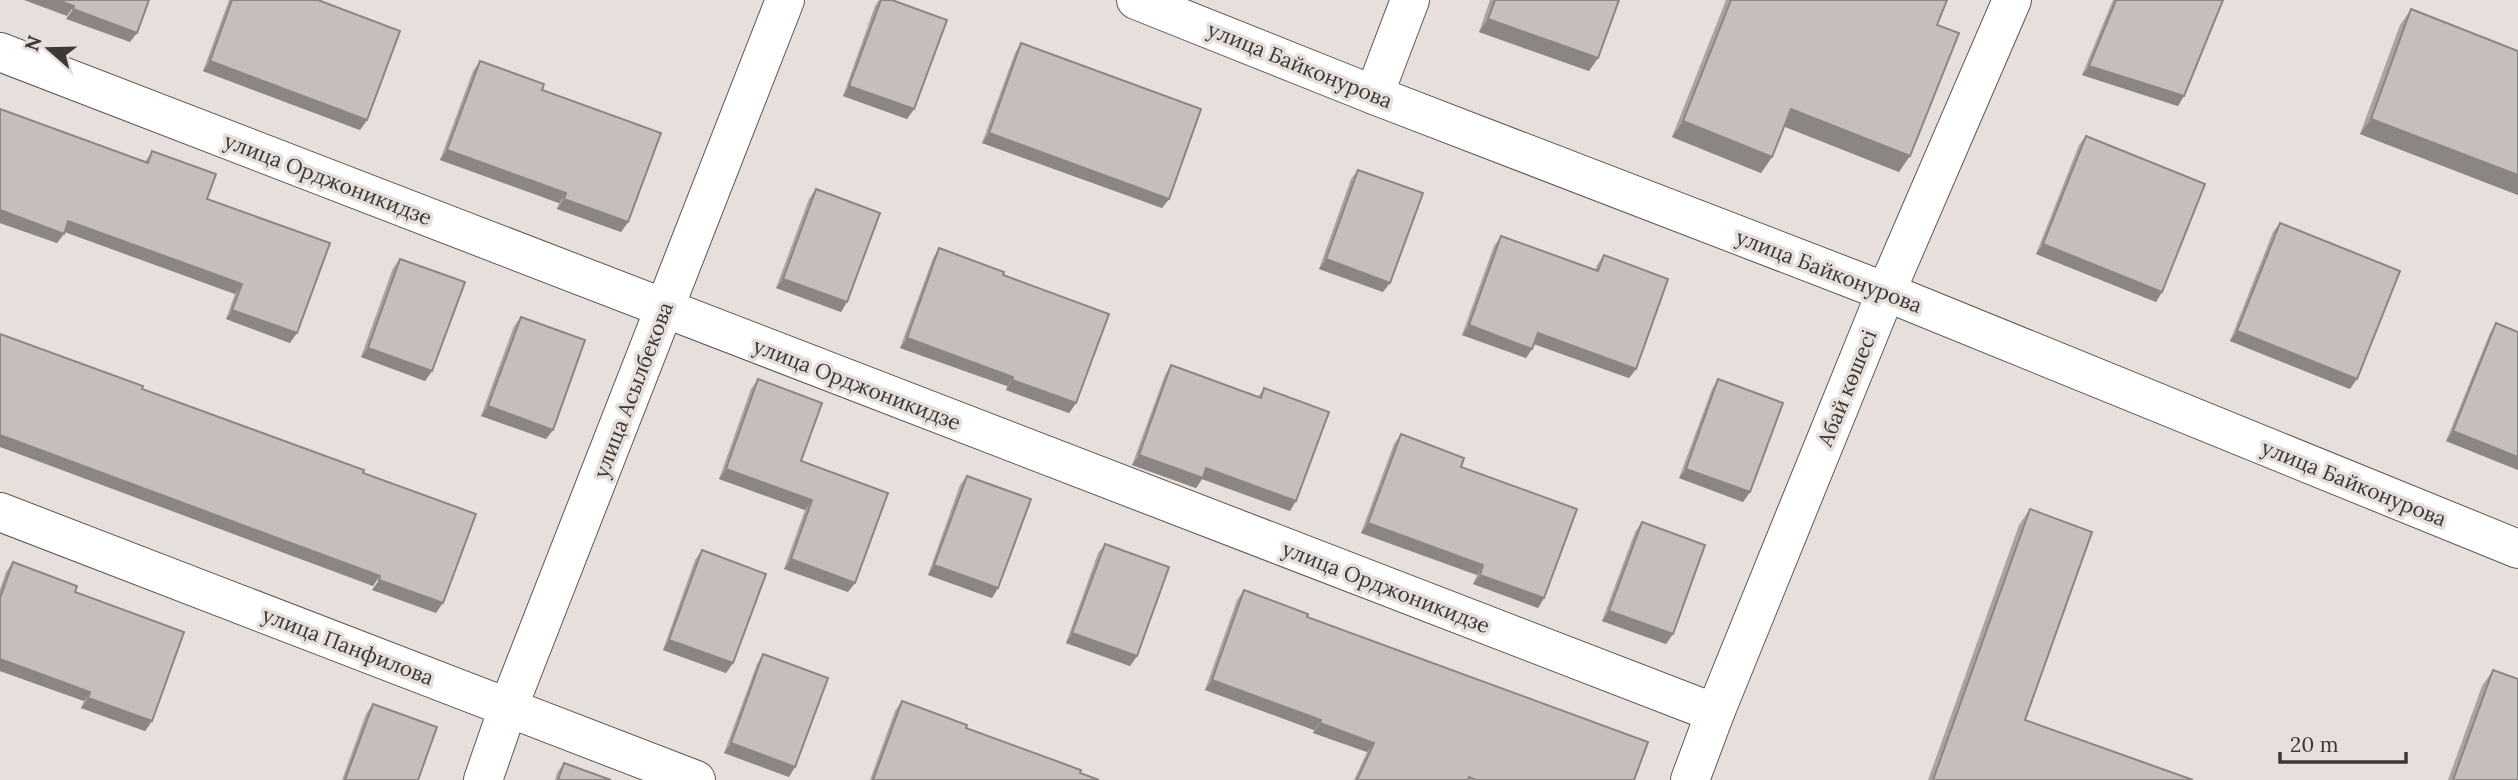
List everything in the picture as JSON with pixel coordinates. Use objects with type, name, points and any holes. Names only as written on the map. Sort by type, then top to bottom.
[{"type":"street","name":"улица Асылбекова","points":[[483,780],[508,708],[785,0]]},
{"type":"street","name":"улица Байконурова","points":[[1136,0],[1374,95],[1886,292],[2518,549]]},
{"type":"street","points":[[1374,95],[1410,0]]},
{"type":"street","name":"Абай көшесі","points":[[1690,780],[1886,292],[2012,0]]},
{"type":"street","name":"улица Орджоникидзе","points":[[0,52],[1715,713]]},
{"type":"street","name":"улица Панфилова","points":[[0,512],[696,780]]},
{"type":"building","points":[[57,0],[149,0],[137,33],[73,9],[74,6]]},
{"type":"building","points":[[232,0],[318,0],[400,31],[367,120],[210,61]]},
{"type":"building","points":[[881,0],[892,0],[947,20],[914,109],[849,86]]},
{"type":"building","points":[[1495,0],[1619,0],[1598,58],[1488,19]]},
{"type":"building","points":[[1731,0],[1947,0],[1937,25],[1959,33],[1910,156],[1791,109],[1772,157],[1683,121]]},
{"type":"building","points":[[2116,0],[2223,0],[2184,96],[2089,66]]},
{"type":"building","points":[[2411,9],[2518,51],[2518,175],[2371,119]]},
{"type":"building","points":[[1021,43],[1201,109],[1169,199],[989,133]]},
{"type":"building","points":[[480,61],[544,84],[542,90],[661,133],[628,222],[564,199],[566,193],[447,150]]},
{"type":"building","points":[[0,109],[148,163],[152,151],[216,174],[207,199],[330,243],[297,333],[232,310],[242,284],[68,221],[64,234],[0,210]]},
{"type":"building","points":[[2086,136],[2205,184],[2162,292],[2043,244]]},
{"type":"building","points":[[1358,170],[1423,193],[1390,283],[1326,259]]},
{"type":"building","points":[[816,189],[880,213],[847,302],[783,279]]},
{"type":"building","points":[[2280,223],[2400,271],[2357,379],[2237,331]]},
{"type":"building","points":[[1501,236],[1598,271],[1604,255],[1668,279],[1636,369],[1538,333],[1532,349],[1469,325]]},
{"type":"building","points":[[939,248],[1109,314],[1076,403],[907,338]]},
{"type":"building","points":[[400,259],[465,282],[432,371],[368,348]]},
{"type":"building","points":[[521,317],[585,340],[553,430],[488,406]]},
{"type":"building","points":[[2496,323],[2518,332],[2518,457],[2453,431]]},
{"type":"building","points":[[0,334],[476,514],[443,603],[379,580],[380,576],[0,435]]},
{"type":"building","points":[[1171,365],[1261,398],[1264,388],[1329,412],[1296,501],[1206,468],[1203,478],[1139,455]]},
{"type":"building","points":[[758,379],[822,403],[801,461],[888,493],[855,583],[791,559],[812,500],[726,469]]},
{"type":"building","points":[[1718,379],[1783,403],[1750,492],[1686,469]]},
{"type":"building","points":[[1401,434],[1464,458],[1461,467],[1577,509],[1544,598],[1480,575],[1483,565],[1368,523]]},
{"type":"building","points":[[967,476],[1031,499],[998,588],[934,565]]},
{"type":"building","points":[[2030,509],[2092,532],[2025,720],[2193,780],[1933,780]]},
{"type":"building","points":[[1642,522],[1705,545],[1673,634],[1609,611]]},
{"type":"building","points":[[1105,544],[1169,567],[1137,656],[1072,633]]},
{"type":"building","points":[[702,550],[766,574],[733,663],[669,640]]},
{"type":"building","points":[[13,562],[77,586],[75,592],[184,632],[152,721],[88,698],[90,692],[0,659],[0,598]]},
{"type":"building","points":[[1244,590],[1308,614],[1307,617],[1648,742],[1634,780],[1476,780],[1469,777],[1468,780],[1357,780],[1374,743],[1320,723],[1321,720],[1212,680]]},
{"type":"building","points":[[763,654],[828,678],[795,767],[731,743]]},
{"type":"building","points":[[2493,670],[2518,679],[2518,780],[2453,780]]},
{"type":"building","points":[[902,701],[967,725],[966,728],[1081,770],[1080,773],[1099,780],[873,780]]},
{"type":"building","points":[[373,704],[437,727],[418,780],[345,780]]},
{"type":"building","points":[[564,763],[611,780],[558,780]]}]
